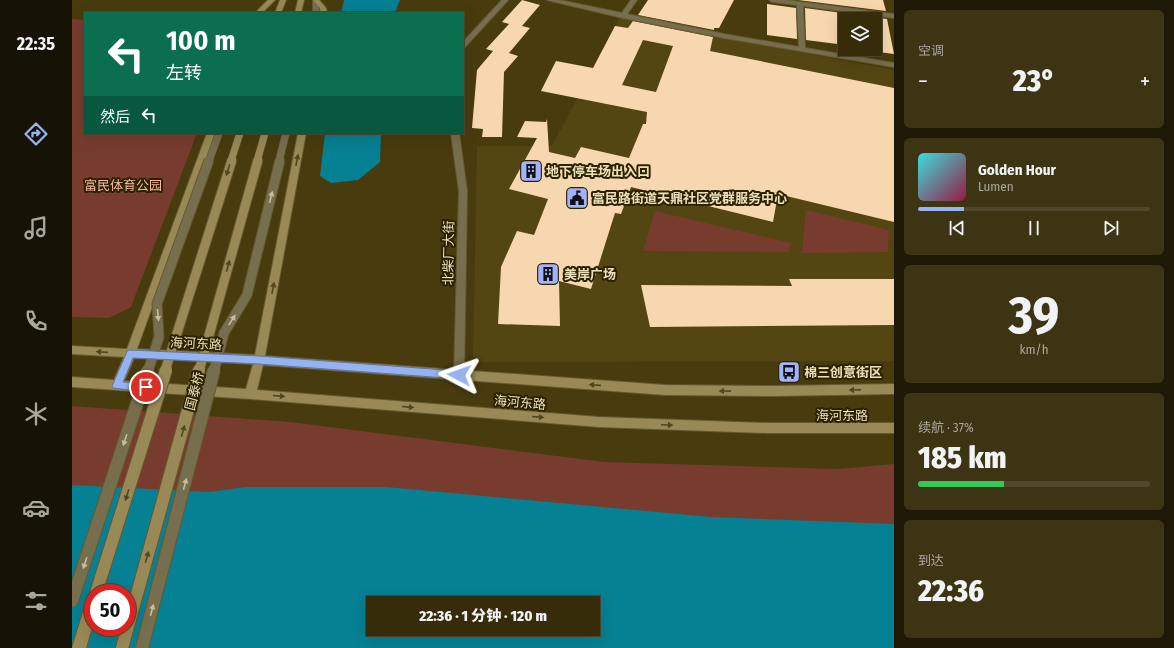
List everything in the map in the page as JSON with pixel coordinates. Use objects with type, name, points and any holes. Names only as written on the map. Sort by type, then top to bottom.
[{"type":"main road","points":[[259,12],[272,0]]},
{"type":"main road","points":[[278,12],[283,0]]},
{"type":"main road","points":[[298,12],[301,0]]},
{"type":"main road","points":[[316,0],[323,8],[324,12]]},
{"type":"main road","points":[[117,386],[211,134]]},
{"type":"main road","points":[[99,584],[240,134]]},
{"type":"main road","name":"国泰桥","points":[[122,648],[265,134]]},
{"type":"main road","points":[[250,394],[259,360],[302,134]]},
{"type":"main road","name":"海河东路","points":[[72,350],[259,360],[665,390],[775,391],[894,389]]},
{"type":"main road","name":"海河东路","points":[[72,382],[250,394],[599,422],[767,428],[894,428]]},
{"type":"main road","points":[[79,648],[84,632]]},
{"type":"street","points":[[316,0],[316,12]]},
{"type":"street","points":[[464,45],[505,0]]},
{"type":"street","points":[[550,0],[623,16],[802,50],[894,65]]},
{"type":"street","points":[[623,16],[634,0]]},
{"type":"street","points":[[772,0],[894,16]]},
{"type":"street","points":[[800,4],[802,50]]},
{"type":"street","points":[[262,12],[265,6]]},
{"type":"street","points":[[72,601],[159,337],[157,304],[219,134]]},
{"type":"street","points":[[142,648],[224,333],[247,295],[286,134]]},
{"type":"street","name":"北柴厂大街","points":[[455,134],[463,191],[459,375]]},
{"type":"shaded area","points":[[620,18],[894,70],[894,361],[473,362],[477,146],[552,146]]},
{"type":"green space","name":"富民体育公园","points":[[72,19],[84,20],[84,134],[197,134],[131,307],[109,318],[72,317]]},
{"type":"green space","points":[[806,210],[889,230],[888,252],[802,253]]},
{"type":"green space","points":[[655,211],[791,243],[788,252],[643,251]]},
{"type":"green space","points":[[72,406],[290,422],[604,462],[837,469],[894,464],[894,648],[72,648]]},
{"type":"water","points":[[344,0],[400,0],[395,12],[341,12]]},
{"type":"water","points":[[325,134],[381,134],[380,162],[358,180],[331,183],[320,176]]},
{"type":"water","points":[[72,485],[209,492],[246,487],[387,487],[711,517],[894,524],[894,648],[72,648]]},
{"type":"building","points":[[522,0],[540,5],[522,26],[530,28],[509,53],[518,56],[504,72],[502,137],[482,137],[483,129],[472,128],[477,70],[493,51],[486,49],[509,24],[502,22]]},
{"type":"building","points":[[648,0],[734,0],[719,28],[714,28],[714,30],[638,15]]},
{"type":"building","points":[[798,0],[883,0],[886,11]]},
{"type":"building","points":[[767,4],[796,8],[797,39],[767,35]]},
{"type":"building","points":[[805,8],[838,12],[838,44],[806,40]]},
{"type":"building","points":[[882,18],[887,19],[894,54],[882,52]]},
{"type":"building","points":[[633,21],[713,37],[710,51],[894,88],[894,222],[778,194],[773,222],[631,187],[621,214],[615,213],[591,289],[559,281],[560,326],[498,324],[501,267],[517,231],[534,235],[548,199],[509,189],[537,138],[517,137],[525,121],[546,122],[547,119],[549,152],[575,158],[581,147],[629,158],[643,124],[646,124],[647,112],[541,91],[556,61],[593,68],[615,26],[628,28]],"holes":[[[643,40],[673,46],[656,92],[622,85]]]},
{"type":"building","points":[[789,279],[894,279],[894,325],[650,327],[641,285],[792,286]]},
{"type":"place","name":"地下停车场出入口","points":[[531,171]]},
{"type":"place","name":"富民路街道天鼎社区党群服务中心","points":[[577,198]]},
{"type":"place","name":"美岸广场","points":[[548,274]]},
{"type":"place","name":"棉三创意街区","points":[[789,372]]},
{"type":"route","points":[[146,387],[117,386],[130,354],[259,360],[459,375]]}]
